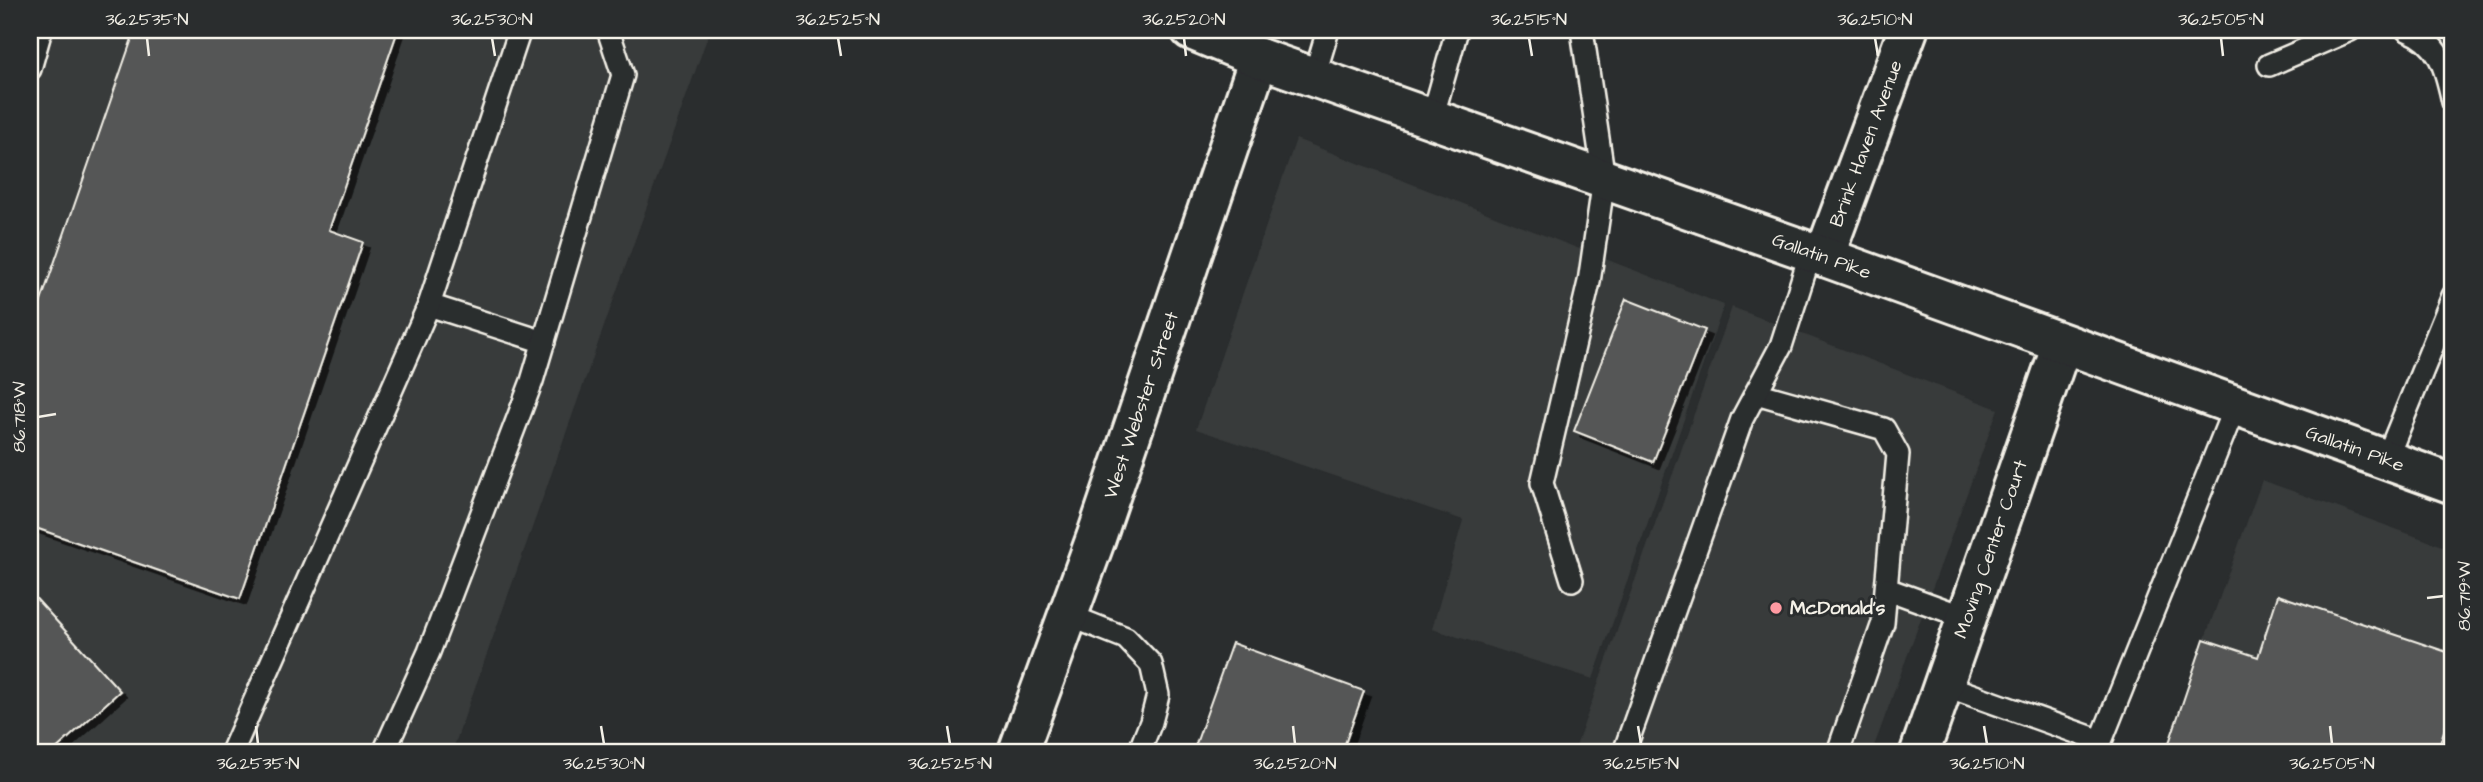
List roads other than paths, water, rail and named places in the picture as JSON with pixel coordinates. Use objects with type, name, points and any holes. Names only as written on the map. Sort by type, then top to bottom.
[{"type":"street","name":"Brink Haven Avenue","points":[[1817,255],[1908,30]]},
{"type":"street","name":"Gallatin Pike","points":[[1203,32],[1259,58],[2453,484]]},
{"type":"street","name":"West Webster Street","points":[[1018,752],[1101,525],[1259,58]]},
{"type":"street","name":"Moving Center Court","points":[[1920,752],[2062,344]]},
{"type":"lane","points":[[30,69],[41,30]]},
{"type":"lane","points":[[232,752],[429,305],[520,30]]},
{"type":"lane","points":[[384,752],[429,652],[532,381],[623,75],[608,30]]},
{"type":"lane","points":[[1314,77],[1328,30]]},
{"type":"lane","points":[[1432,119],[1457,30]]},
{"type":"lane","points":[[1572,580],[1542,483],[1589,282],[1604,179],[1582,30]]},
{"type":"lane","points":[[2269,65],[2350,30]]},
{"type":"lane","points":[[2407,30],[2422,35],[2445,64],[2453,103]]},
{"type":"lane","points":[[1624,752],[1742,419],[1781,346],[1817,255]]},
{"type":"lane","points":[[2386,460],[2453,296]]},
{"type":"lane","points":[[429,305],[544,342]]},
{"type":"lane","points":[[1756,393],[1884,429],[1898,454],[1883,623],[1838,752]]},
{"type":"lane","points":[[1944,685],[2101,741],[2235,406]]},
{"type":"lane","points":[[1887,589],[1967,618]]},
{"type":"lane","points":[[1068,615],[1126,638],[1151,664],[1158,695],[1139,752]]},
{"type":"place","name":"McDonald's","points":[[1776,608]]}]
